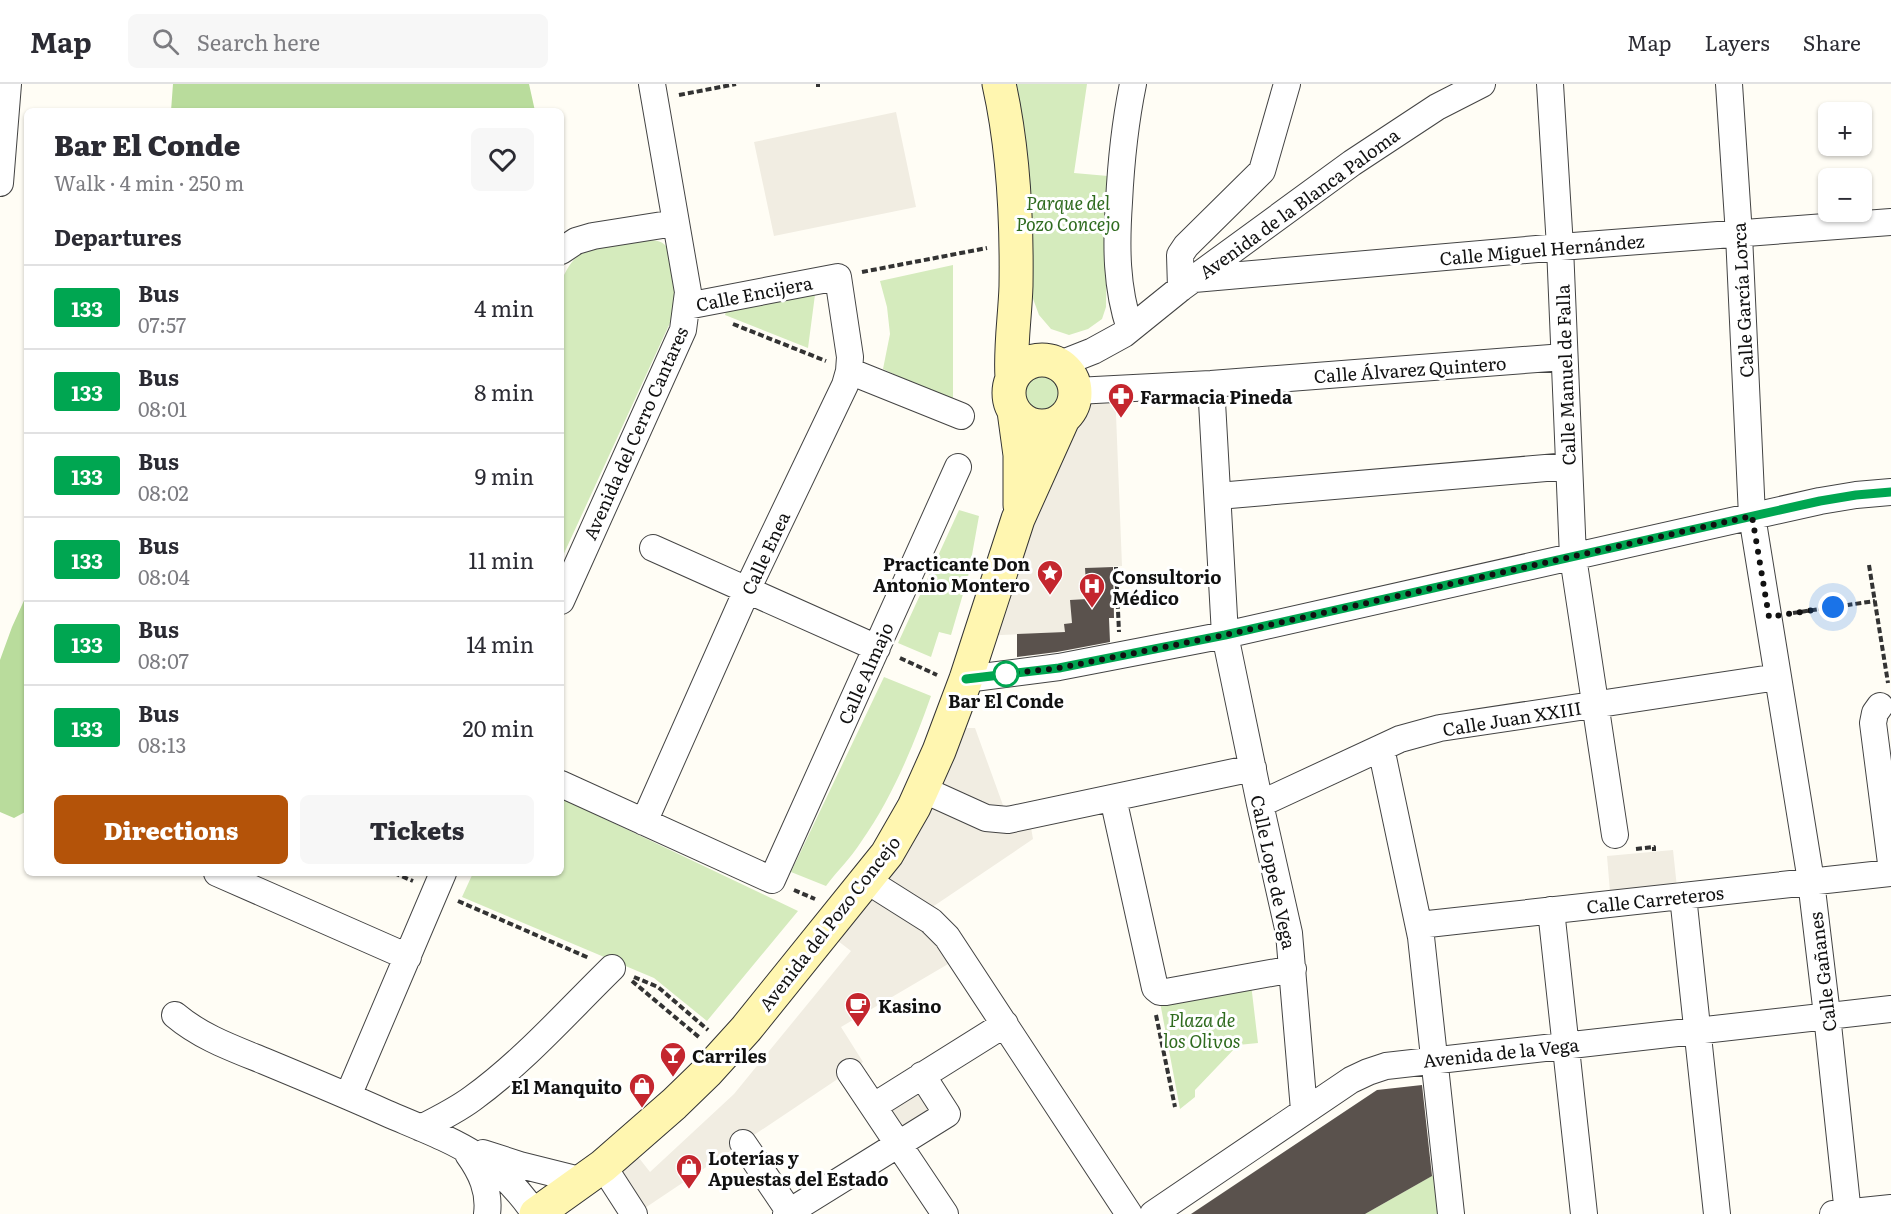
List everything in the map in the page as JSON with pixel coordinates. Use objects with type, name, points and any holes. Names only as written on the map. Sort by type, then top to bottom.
[{"type":"main road","points":[[999,84],[1014,174],[1016,288],[1026,326],[1062,384],[1054,424],[1032,425],[1014,411]]},
{"type":"main road","name":"Avenida del Pozo Concejo","points":[[1016,288],[1011,357],[1012,378],[1009,389],[1018,434],[1021,478],[1018,519]]},
{"type":"main road","points":[[1012,378],[1028,363],[1039,360],[1062,384]]},
{"type":"main road","name":"Avenida del Pozo Concejo","points":[[536,1214],[593,1174],[674,1104],[725,1052],[887,854],[922,789],[965,683],[1062,384]]},
{"type":"street","points":[[0,183],[8,84]]},
{"type":"street","points":[[1127,331],[1118,280],[1117,251],[1123,142],[1133,84]]},
{"type":"street","points":[[1188,284],[1180,255],[1186,246],[1262,171],[1287,84]]},
{"type":"street","name":"Avenida de la Blanca Paloma","points":[[1062,384],[1188,284],[1438,95],[1482,84]]},
{"type":"street","name":"Calle Manuel de Falla","points":[[1550,84],[1560,247],[1573,557],[1616,835]]},
{"type":"street","name":"Calle García Lorca","points":[[1729,84],[1739,235],[1752,516],[1769,617]]},
{"type":"street","name":"Avenida del Cerro Cantares","points":[[564,594],[683,330],[688,292],[653,92]]},
{"type":"street","name":"Calle Miguel Hernández","points":[[1188,284],[1560,247],[1891,222]]},
{"type":"street","points":[[564,249],[576,241],[593,236],[675,223]]},
{"type":"street","name":"Calle Encijera","points":[[687,306],[838,277]]},
{"type":"street","name":"Calle Enea","points":[[644,822],[747,590],[845,385],[850,357],[838,277]]},
{"type":"street","name":"Calle Álvarez Quintero","points":[[1062,384],[1211,384],[1564,357]]},
{"type":"street","points":[[849,371],[961,416]]},
{"type":"street","name":"Calle Lope de Vega","points":[[1211,384],[1225,635],[1289,933],[1304,1110]]},
{"type":"street","points":[[1218,496],[1569,466]]},
{"type":"street","name":"Calle Almajo","points":[[772,879],[958,467]]},
{"type":"street","points":[[965,683],[1046,670],[1225,635],[1820,501],[1891,492]]},
{"type":"street","points":[[653,548],[877,648]]},
{"type":"street","name":"Calle Gañanes","points":[[1769,617],[1811,881],[1827,1015],[1842,1213]]},
{"type":"street","name":"Calle Juan XXIII","points":[[1260,804],[1400,739],[1440,728],[1778,677]]},
{"type":"street","points":[[1880,706],[1875,713],[1873,723],[1891,863]]},
{"type":"street","points":[[1381,748],[1419,925],[1451,1214]]},
{"type":"street","points":[[922,789],[986,818],[1018,818],[1252,768]]},
{"type":"street","points":[[564,785],[772,879]]},
{"type":"street","points":[[1113,798],[1157,990],[1167,992],[1293,969]]},
{"type":"street","name":"Calle Carreteros","points":[[1419,925],[1891,873]]},
{"type":"street","points":[[224,876],[408,957]]},
{"type":"street","points":[[866,879],[922,914],[939,928],[1005,1024],[1129,1214]]},
{"type":"street","points":[[348,1096],[439,882]]},
{"type":"street","points":[[1683,896],[1717,1214]]},
{"type":"street","points":[[1551,910],[1584,1214]]},
{"type":"street","points":[[422,1128],[473,1098],[617,970]]},
{"type":"street","name":"Avenida de la Vega","points":[[1153,1214],[1351,1080],[1386,1066],[1891,1009]]},
{"type":"street","points":[[175,1016],[203,1036],[463,1146],[520,1165],[593,1174],[634,1214]]},
{"type":"street","points":[[874,1106],[1005,1024]]},
{"type":"street","points":[[850,1072],[945,1214]]},
{"type":"street","points":[[743,1143],[789,1213],[947,1114],[922,1075]]},
{"type":"street","points":[[463,1146],[477,1165],[484,1180],[487,1214]]},
{"type":"street","points":[[463,1146],[501,1173],[536,1214]]},
{"type":"street","points":[[1842,1213],[1891,1208]]},
{"type":"path","points":[[653,92],[736,84]]},
{"type":"path","name":"Calle Encijera","points":[[838,277],[966,252]]},
{"type":"path","name":"Calle Encijera","points":[[730,323],[849,371]]},
{"type":"path","points":[[1869,565],[1888,685],[1887,693],[1880,706]]},
{"type":"path","points":[[1116,567],[1121,656]]},
{"type":"path","points":[[1769,617],[1875,600]]},
{"type":"path","points":[[877,648],[965,683]]},
{"type":"path","points":[[409,876],[439,882],[617,970],[658,987],[725,1052]]},
{"type":"path","points":[[772,879],[841,912]]},
{"type":"path","points":[[617,970],[725,1052]]},
{"type":"path","points":[[1157,990],[1154,1003],[1175,1107]]},
{"type":"green space","points":[[173,84],[529,84],[534,108],[171,108]]},
{"type":"green space","name":"Parque del Pozo Concejo","points":[[1015,84],[1087,84],[1074,173],[1108,176],[1106,307],[1102,319],[1088,329],[1069,335],[1051,329],[1039,315],[1032,296],[1029,196]]},
{"type":"green space","points":[[641,240],[654,240],[665,245],[672,258],[676,277],[675,312],[564,553],[564,276],[577,256],[602,246]]},
{"type":"green space","points":[[953,265],[953,402],[883,369],[890,334],[887,307],[880,281]]},
{"type":"green space","points":[[816,287],[808,348],[725,315],[728,304]]},
{"type":"green space","points":[[1043,373],[1058,379],[1064,394],[1058,409],[1043,415],[1028,409],[1022,394],[1028,379]]},
{"type":"green space","points":[[959,510],[979,516],[968,577],[951,635],[939,632],[931,657],[898,643]]},
{"type":"green space","points":[[24,601],[24,813],[14,818],[0,812],[0,660]]},
{"type":"green space","points":[[884,677],[931,696],[892,790],[857,848],[826,886],[791,872]]},
{"type":"green space","points":[[564,799],[798,911],[707,1021],[654,978],[462,897],[472,876],[564,876]]},
{"type":"green space","name":"Plaza de los Olivos","points":[[1251,984],[1258,1043],[1238,1045],[1195,1090],[1195,1097],[1180,1109],[1160,1002]]},
{"type":"green space","points":[[1437,1173],[1441,1214],[1365,1214]]},
{"type":"shaded area","points":[[896,112],[916,207],[774,236],[754,142]]},
{"type":"shaded area","points":[[1115,389],[1122,566],[1086,568],[1087,599],[1071,600],[1072,623],[1065,624],[1065,632],[980,636],[1075,401]]},
{"type":"shaded area","points":[[947,728],[975,728],[1008,819],[1029,816],[1033,839],[922,914],[960,957],[841,1027],[863,1062],[636,1214],[603,1166],[628,1144],[650,1172],[734,1094],[851,951],[825,931]]},
{"type":"shaded area","points":[[1673,850],[1678,897],[1611,904],[1607,856]]},
{"type":"shaded area","points":[[922,1075],[947,1114],[898,1144],[874,1106]]},
{"type":"building","name":"Consultorio Médico","points":[[1113,567],[1114,618],[1109,618],[1110,642],[1017,657],[1017,634],[1065,632],[1064,624],[1072,623],[1070,600],[1087,599],[1085,568]]},
{"type":"building","points":[[1422,1085],[1432,1176],[1365,1214],[1191,1214],[1377,1090]]},
{"type":"bus line","name":"133","points":[[966,679],[1059,668],[1225,635],[1820,501],[1891,492]]},
{"type":"place","name":"Farmacia Pineda","points":[[1121,419]]},
{"type":"place","name":"Practicante Don Antonio Montero","points":[[1050,596]]},
{"type":"place","name":"Consultorio Médico","points":[[1092,609]]},
{"type":"place","name":"Bar El Conde","points":[[1006,674]]},
{"type":"place","name":"Kasino","points":[[858,1028]]},
{"type":"place","name":"Carriles","points":[[673,1078]]},
{"type":"place","name":"El Manquito","points":[[642,1109]]},
{"type":"place","name":"Loterías y Apuestas del Estado","points":[[689,1190]]},
{"type":"route","points":[[1006,674],[1059,668],[1225,635],[1752,516],[1769,617],[1833,607]]}]
